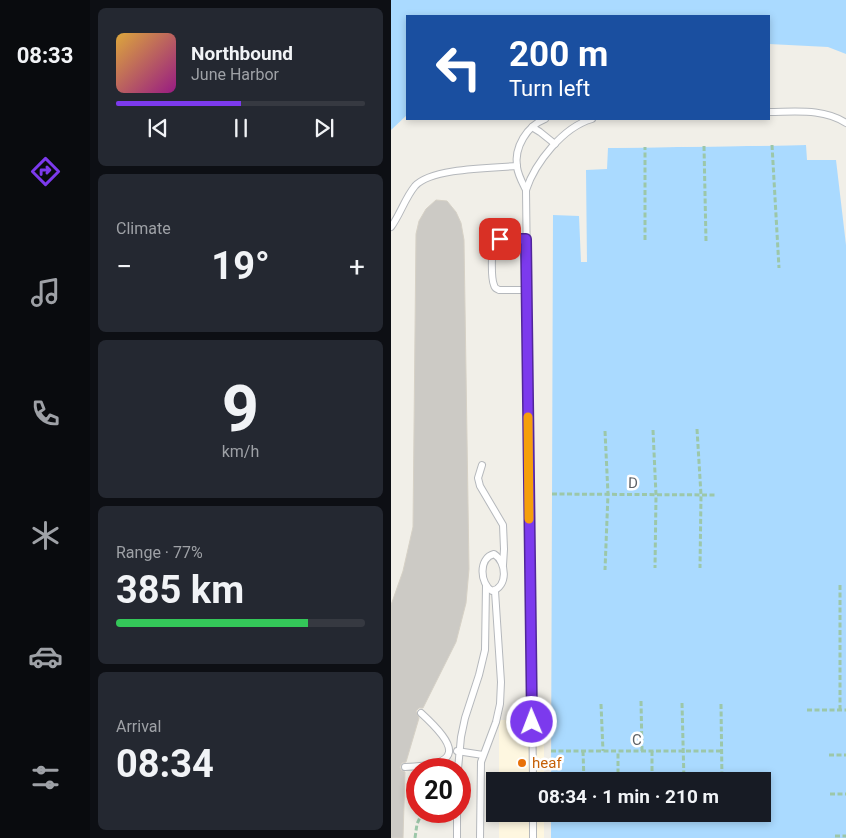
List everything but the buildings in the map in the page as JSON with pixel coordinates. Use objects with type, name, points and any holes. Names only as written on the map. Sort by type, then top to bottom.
[{"type":"lane","points":[[770,112],[823,113],[835,116],[846,123]]},
{"type":"lane","points":[[526,190],[517,166],[518,152],[523,138],[532,127],[543,120]]},
{"type":"lane","points":[[533,772],[526,190],[536,167],[555,144],[586,120]]},
{"type":"lane","points":[[532,127],[555,144]]},
{"type":"lane","points":[[391,227],[413,188],[426,178],[446,173],[517,166]]},
{"type":"lane","points":[[526,239],[497,240],[492,247],[494,286],[499,290],[526,290]]},
{"type":"lane","points":[[480,838],[480,770],[500,704],[501,682],[495,590],[504,575],[503,525],[480,486],[479,478],[482,465]]},
{"type":"lane","points":[[459,758],[465,718],[485,650],[486,586],[483,574],[487,557],[493,554],[497,556],[503,565]]},
{"type":"lane","points":[[486,586],[492,591],[495,590]]},
{"type":"lane","points":[[405,767],[428,766],[440,763],[445,760],[449,750],[449,744],[445,736],[421,712]]},
{"type":"lane","points":[[449,750],[483,755]]},
{"type":"lane","points":[[533,822],[533,838]]},
{"type":"lane","points":[[457,823],[457,838]]},
{"type":"path","points":[[772,145],[779,268]]},
{"type":"path","points":[[704,146],[706,241]]},
{"type":"path","points":[[645,147],[645,240]]},
{"type":"path","points":[[697,429],[701,495],[700,568]]},
{"type":"path","points":[[653,430],[656,494],[655,568]]},
{"type":"path","points":[[605,432],[608,494],[605,570]]},
{"type":"path","name":"D","points":[[552,494],[715,495]]},
{"type":"path","points":[[840,585],[840,710]]},
{"type":"path","points":[[641,701],[642,751]]},
{"type":"path","points":[[682,703],[684,772]]},
{"type":"path","points":[[601,704],[603,751]]},
{"type":"path","points":[[721,704],[722,772]]},
{"type":"path","points":[[807,710],[846,710]]},
{"type":"path","name":"C","points":[[551,750],[722,751]]},
{"type":"path","points":[[583,751],[584,772]]},
{"type":"path","points":[[618,751],[618,772]]},
{"type":"path","points":[[651,751],[652,772]]},
{"type":"path","points":[[829,755],[846,755]]},
{"type":"path","points":[[829,794],[846,794]]},
{"type":"path","points":[[415,838],[417,823]]},
{"type":"path","points":[[835,836],[846,836]]},
{"type":"shaded area","points":[[499,720],[544,720],[544,772],[499,772]]},
{"type":"shaded area","points":[[499,822],[544,822],[544,838],[499,838]]},
{"type":"water","points":[[391,0],[846,0],[846,54],[828,47],[770,44],[770,15],[406,15],[406,116],[391,130]]},
{"type":"water","points":[[806,145],[807,160],[836,160],[846,245],[846,838],[551,838],[551,822],[771,822],[771,772],[551,772],[553,215],[579,216],[581,262],[587,262],[586,170],[607,169],[608,148]]},
{"type":"pier","points":[[806,142],[806,145],[608,148],[608,145]]},
{"type":"slow traffic","points":[[528,417],[529,519]]},
{"type":"place","name":"heaf","points":[[522,763]]},
{"type":"route","points":[[500,239],[526,239],[532,722]]}]
